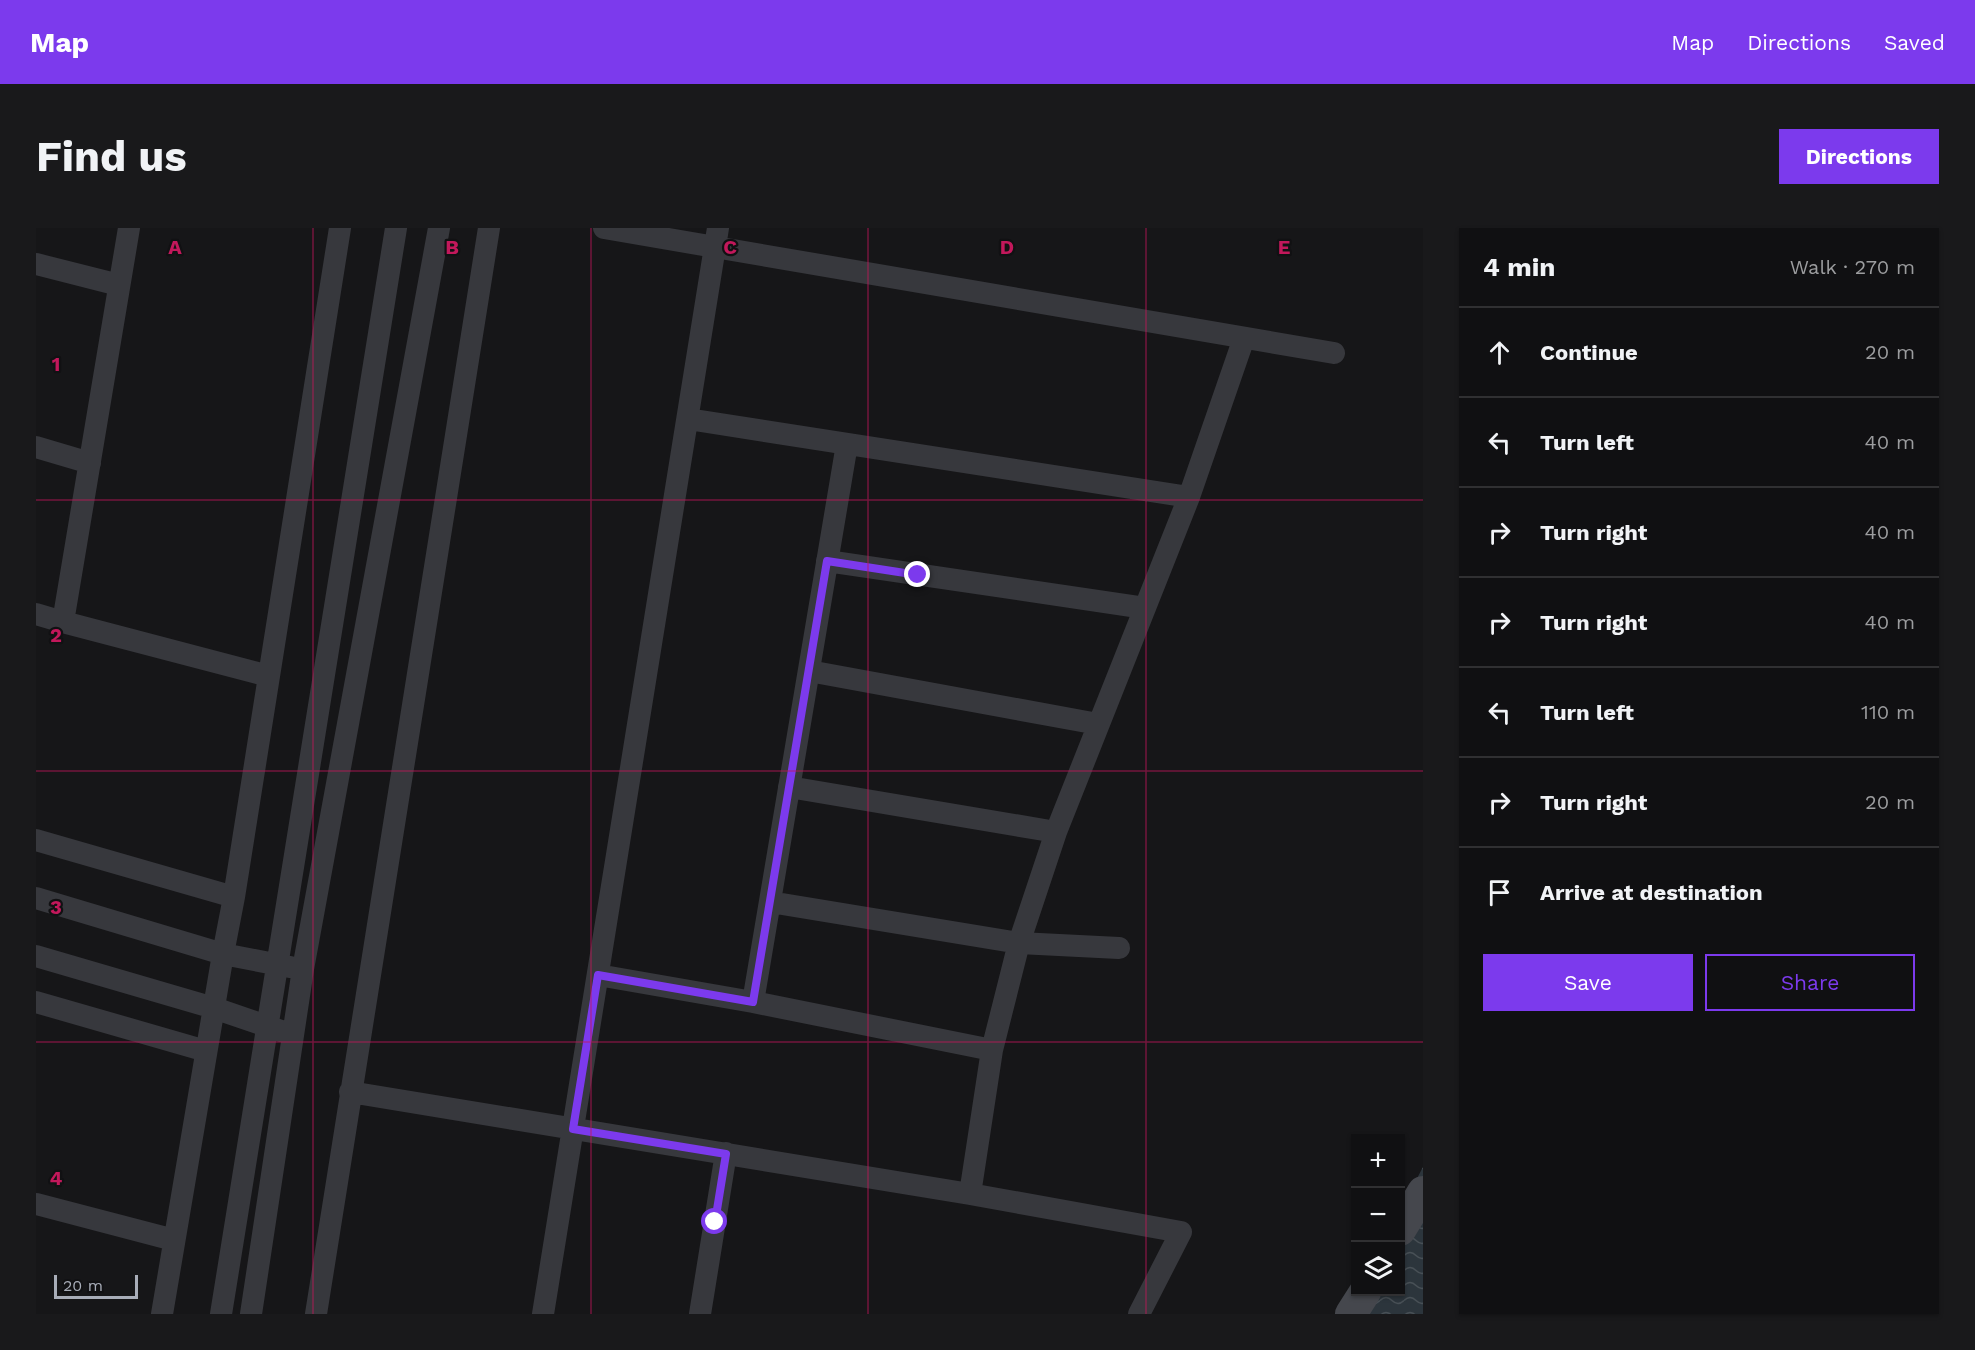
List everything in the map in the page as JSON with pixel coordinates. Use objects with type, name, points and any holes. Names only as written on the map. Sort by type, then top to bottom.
[{"type":"street","points":[[63,622],[129,228]]},
{"type":"street","points":[[162,1314],[213,1008],[234,897],[340,228]]},
{"type":"street","points":[[221,1314],[396,228]]},
{"type":"street","points":[[251,1314],[303,969],[439,228]]},
{"type":"street","points":[[316,1314],[489,228]]},
{"type":"street","points":[[604,228],[717,237],[1244,338],[1334,353]]},
{"type":"street","points":[[543,1314],[717,237]]},
{"type":"street","points":[[36,264],[119,285]]},
{"type":"street","points":[[970,1194],[992,1050],[1019,943],[1056,832],[1189,497],[1244,338]]},
{"type":"street","points":[[688,419],[1189,497]]},
{"type":"street","points":[[753,1002],[847,444]]},
{"type":"street","points":[[36,447],[90,463]]},
{"type":"street","points":[[827,561],[1145,608]]},
{"type":"street","points":[[36,614],[269,676]]},
{"type":"street","points":[[809,671],[1098,724]]},
{"type":"street","points":[[789,787],[1056,832]]},
{"type":"street","points":[[36,840],[234,897]]},
{"type":"street","points":[[36,898],[223,954],[277,966],[303,969]]},
{"type":"street","points":[[770,902],[1019,943],[1119,948]]},
{"type":"street","points":[[36,956],[213,1008],[293,1035]]},
{"type":"street","points":[[598,975],[753,1002],[992,1050]]},
{"type":"street","points":[[36,1002],[206,1051]]},
{"type":"street","points":[[350,1092],[970,1194],[1181,1232],[1139,1314]]},
{"type":"street","points":[[700,1314],[726,1154]]},
{"type":"street","points":[[1405,1223],[1423,1192]]},
{"type":"street","points":[[36,1204],[174,1240]]},
{"type":"street","points":[[1352,1314],[1363,1296]]},
{"type":"water","points":[[1423,1167],[1423,1314],[1345,1314],[1355,1296],[1405,1296],[1405,1201]]},
{"type":"route","points":[[715,1222],[726,1154],[573,1129],[598,975],[753,1002],[827,561],[918,575]]}]
